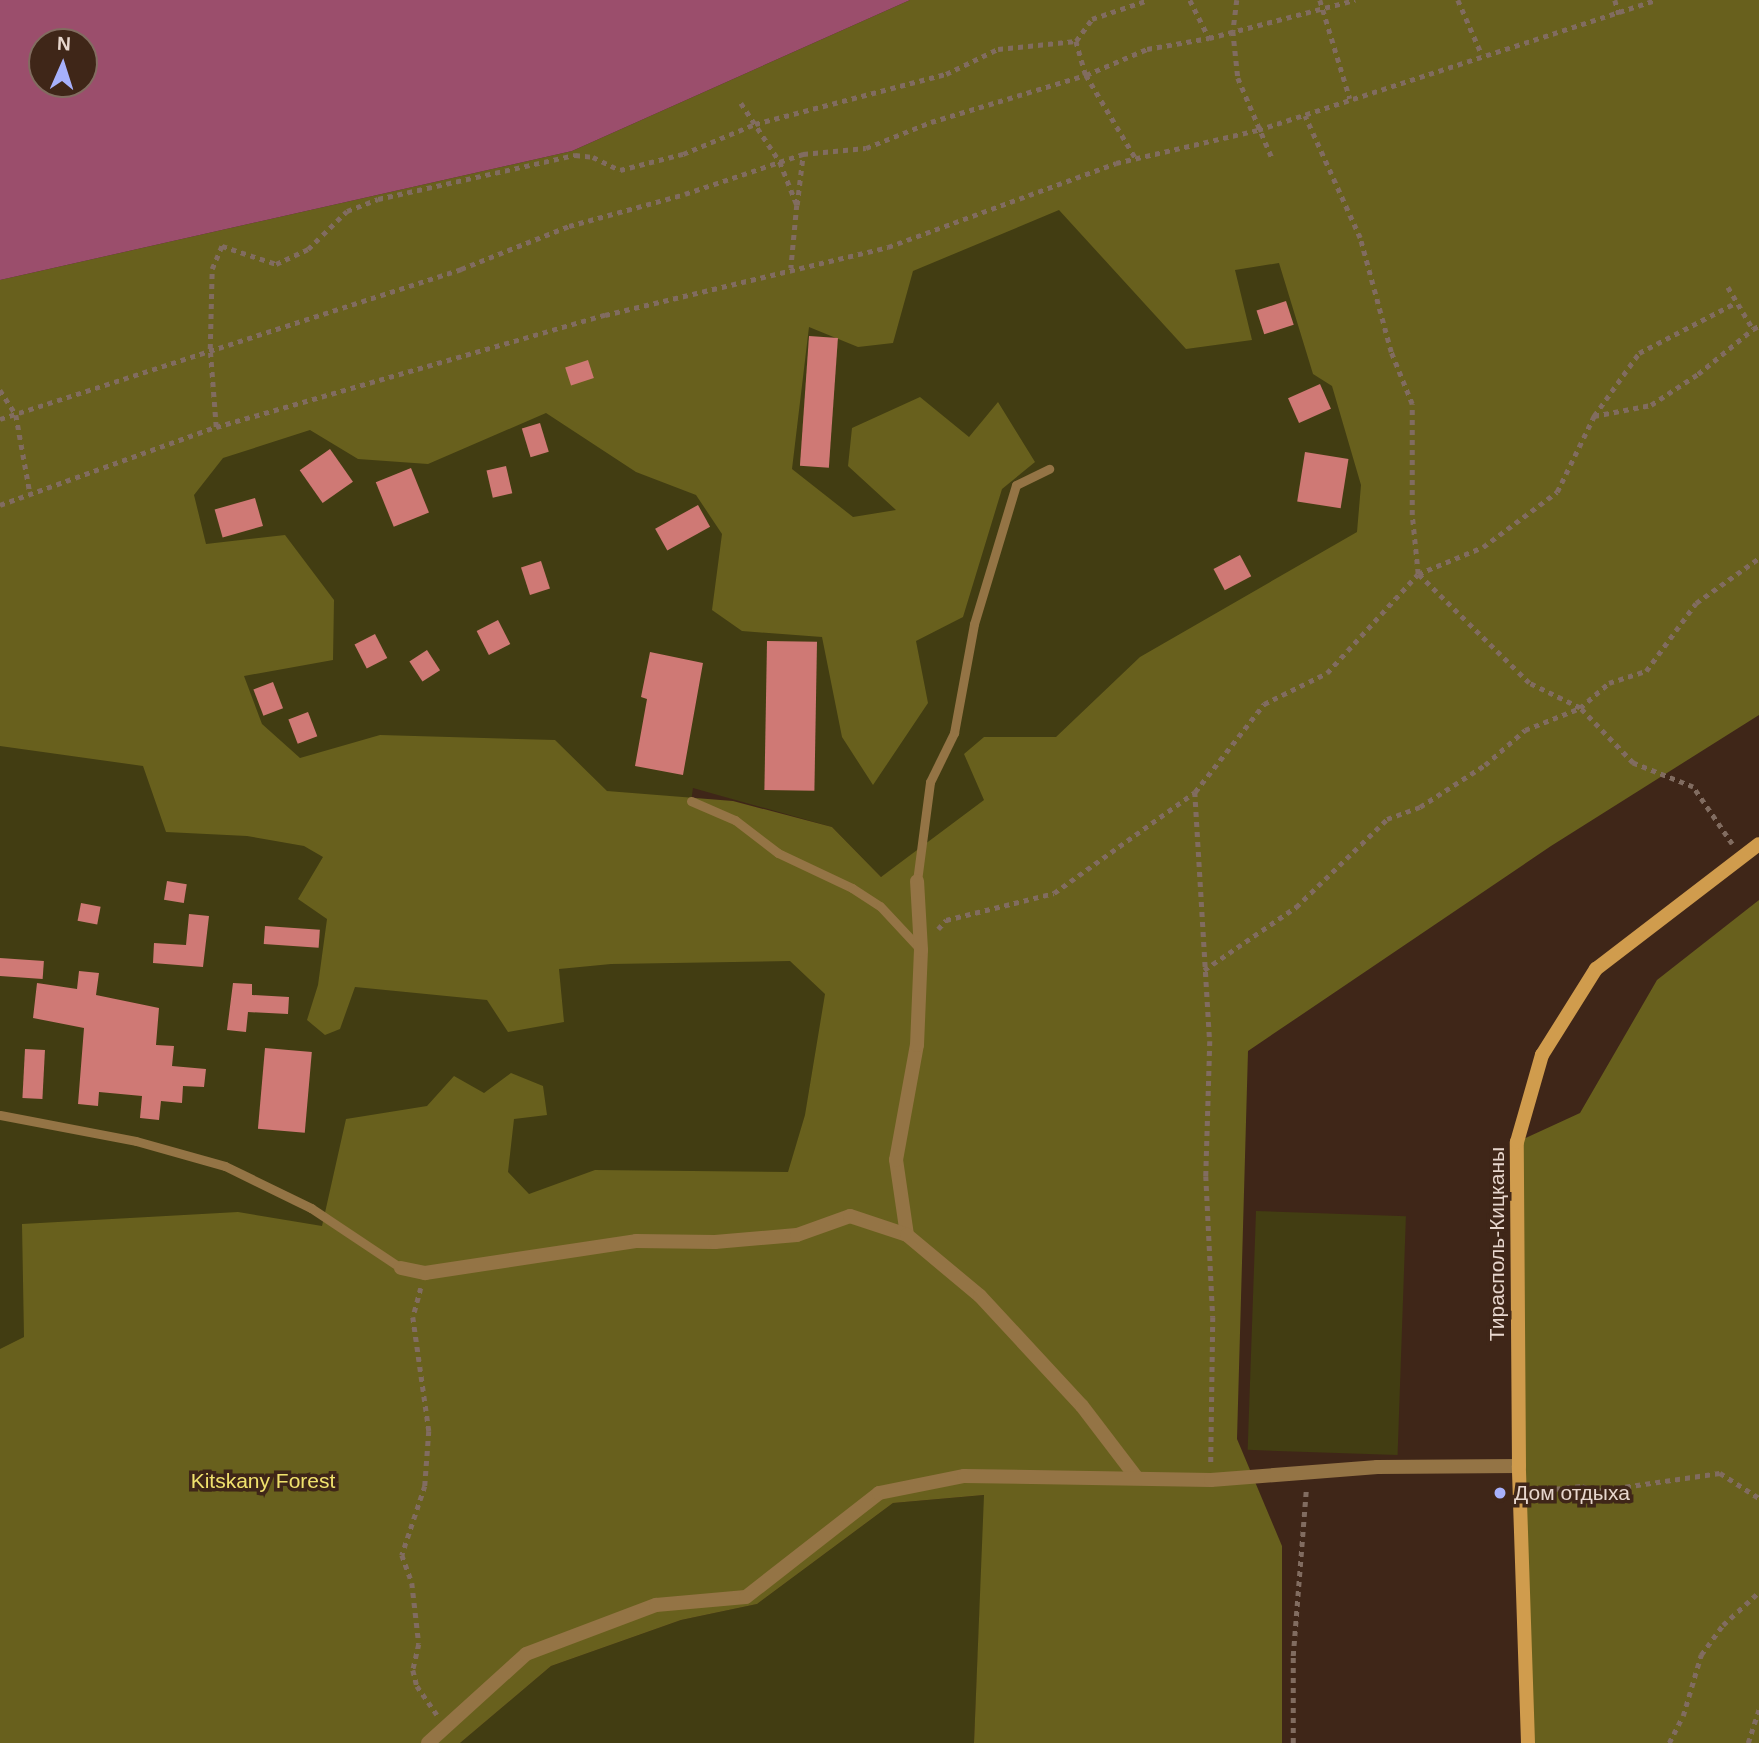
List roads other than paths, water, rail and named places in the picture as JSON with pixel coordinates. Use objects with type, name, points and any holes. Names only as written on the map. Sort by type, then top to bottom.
[{"type":"street","name":"Тирасполь-Кицканы","points":[[1528,1743],[1519,1466],[1517,1142],[1542,1055],[1596,969],[1759,844]]},
{"type":"street","points":[[907,1235],[896,1160],[916,1045],[921,950],[917,881]]},
{"type":"street","points":[[401,1268],[425,1273],[636,1241],[715,1242],[797,1235],[850,1216],[907,1235],[980,1296],[1082,1406],[1136,1476]]},
{"type":"street","points":[[428,1743],[526,1654],[656,1605],[746,1597],[879,1493],[964,1476],[1136,1476],[1211,1480],[1377,1467],[1519,1466]]},
{"type":"lane","points":[[917,881],[930,782],[954,733],[974,624],[1016,485],[1049,469]]},
{"type":"lane","points":[[691,801],[735,820],[778,853],[852,888],[880,906],[921,950]]},
{"type":"lane","points":[[0,1115],[136,1141],[225,1166],[311,1208],[401,1268]]},
{"type":"place","name":"Дом отдыха","points":[[1500,1493]]},
{"type":"park label","name":"Kitskany Forest","points":[[263,1481]]}]
